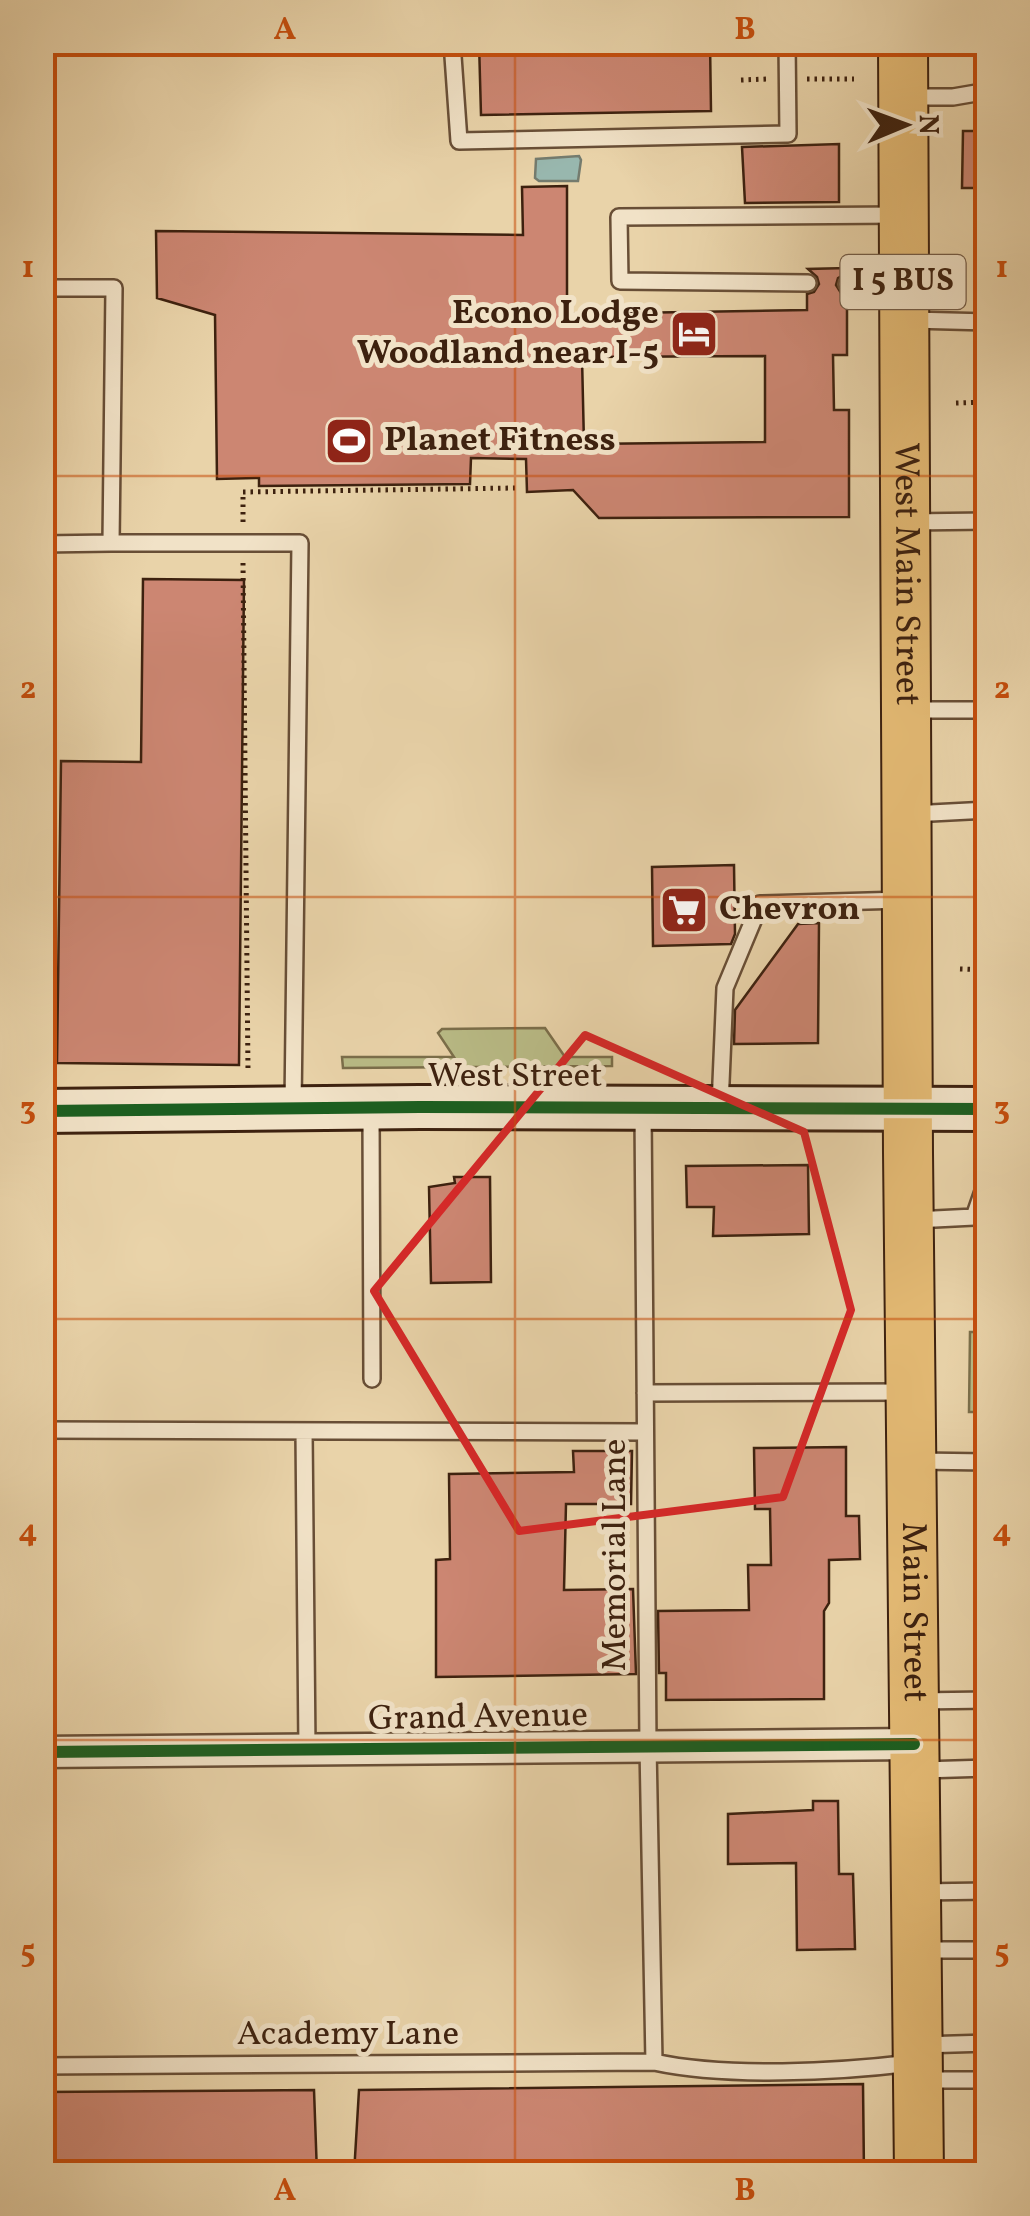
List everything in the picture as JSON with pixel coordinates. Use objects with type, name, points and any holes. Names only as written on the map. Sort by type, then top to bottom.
[{"type":"main road","name":"West Main Street","points":[[903,42],[908,1109]]},
{"type":"main road","name":"Main Street","points":[[908,1109],[919,2174]]},
{"type":"main road","name":"West Street","points":[[42,1112],[988,1109]]},
{"type":"street","name":"Grand Avenue","points":[[42,1752],[648,1746],[914,1738]]},
{"type":"lane","points":[[452,42],[459,141],[788,134],[786,42]]},
{"type":"lane","points":[[904,97],[953,97],[988,91]]},
{"type":"lane","points":[[808,283],[620,281],[619,217],[904,215]]},
{"type":"lane","points":[[847,284],[988,322]]},
{"type":"lane","points":[[42,288],[114,288],[111,543]]},
{"type":"lane","points":[[905,522],[988,522]]},
{"type":"lane","points":[[42,544],[300,544],[293,1109]]},
{"type":"lane","points":[[906,710],[988,710]]},
{"type":"lane","points":[[907,814],[988,810]]},
{"type":"lane","points":[[720,1109],[725,988],[760,904],[907,900]]},
{"type":"lane","points":[[371,1108],[372,1379]]},
{"type":"lane","name":"Memorial Lane","points":[[644,1108],[654,2062]]},
{"type":"lane","points":[[909,1220],[974,1217],[983,1191],[988,1190]]},
{"type":"lane","points":[[645,1393],[910,1392]]},
{"type":"lane","points":[[42,1430],[646,1432]]},
{"type":"lane","points":[[304,1431],[307,1750]]},
{"type":"lane","points":[[911,1461],[988,1462]]},
{"type":"lane","points":[[914,1738],[988,1700]]},
{"type":"lane","points":[[914,1738],[988,1768]]},
{"type":"lane","points":[[916,1892],[988,1891]]},
{"type":"lane","points":[[917,1950],[988,1950]]},
{"type":"lane","points":[[918,2062],[988,2043]]},
{"type":"lane","name":"Academy Lane","points":[[42,2066],[654,2062],[708,2070],[859,2069],[918,2062]]},
{"type":"lane","points":[[918,2062],[988,2080]]},
{"type":"path","points":[[956,403],[988,402]]},
{"type":"path","points":[[960,969],[988,970]]},
{"type":"highlighted area","points":[[585,1035],[804,1132],[851,1310],[783,1497],[519,1531],[374,1291]]},
{"type":"green space","points":[[545,1028],[565,1057],[612,1057],[612,1066],[343,1068],[342,1057],[454,1057],[438,1033],[442,1029]]},
{"type":"green space","points":[[970,1332],[985,1332],[985,1412],[969,1412]]},
{"type":"water","points":[[579,156],[578,181],[535,178],[536,159]]},
{"type":"building","points":[[479,42],[710,42],[711,111],[481,115]]},
{"type":"building","points":[[963,131],[988,131],[988,188],[962,188]]},
{"type":"building","points":[[839,144],[839,202],[745,203],[742,147]]},
{"type":"building","points":[[567,186],[567,314],[807,310],[807,294],[819,284],[808,269],[847,268],[836,285],[847,295],[847,355],[833,355],[834,410],[849,410],[849,517],[599,518],[573,490],[527,492],[526,459],[471,458],[470,484],[259,486],[259,478],[217,479],[215,315],[157,298],[156,231],[523,235],[522,187]],"holes":[[[765,356],[765,442],[584,444],[582,357]]]},
{"type":"building","points":[[143,579],[244,580],[239,1065],[57,1063],[61,761],[141,762]]},
{"type":"building","points":[[734,865],[735,934],[731,944],[653,946],[652,867]]},
{"type":"building","points":[[819,923],[818,1043],[734,1044],[735,1010],[798,924]]},
{"type":"building","points":[[808,1165],[809,1234],[713,1236],[714,1207],[687,1207],[686,1166]]},
{"type":"building","points":[[454,1177],[490,1177],[491,1282],[431,1283],[429,1187],[455,1183]]},
{"type":"building","points":[[846,1447],[846,1516],[859,1516],[860,1559],[829,1560],[829,1603],[824,1611],[824,1699],[666,1700],[666,1673],[659,1673],[658,1611],[749,1610],[748,1565],[771,1565],[770,1509],[755,1509],[754,1448]]},
{"type":"building","points":[[573,1451],[632,1451],[631,1504],[566,1504],[564,1590],[633,1589],[636,1674],[436,1677],[436,1560],[450,1559],[449,1474],[574,1472]]},
{"type":"building","points":[[813,1801],[838,1801],[839,1874],[853,1874],[855,1949],[797,1950],[796,1863],[728,1864],[728,1814],[813,1810]]},
{"type":"building","points":[[863,2084],[864,2174],[354,2174],[359,2090]]},
{"type":"building","points":[[314,2090],[317,2174],[42,2174],[42,2092]]},
{"type":"cycle path","points":[[42,1111],[420,1107],[988,1109]]},
{"type":"cycle path","points":[[42,1752],[914,1744]]},
{"type":"place","name":"Econo Lodge Woodland near I-5","points":[[694,334]]},
{"type":"place","name":"Planet Fitness","points":[[349,441]]},
{"type":"place","name":"Chevron","points":[[684,910]]}]
